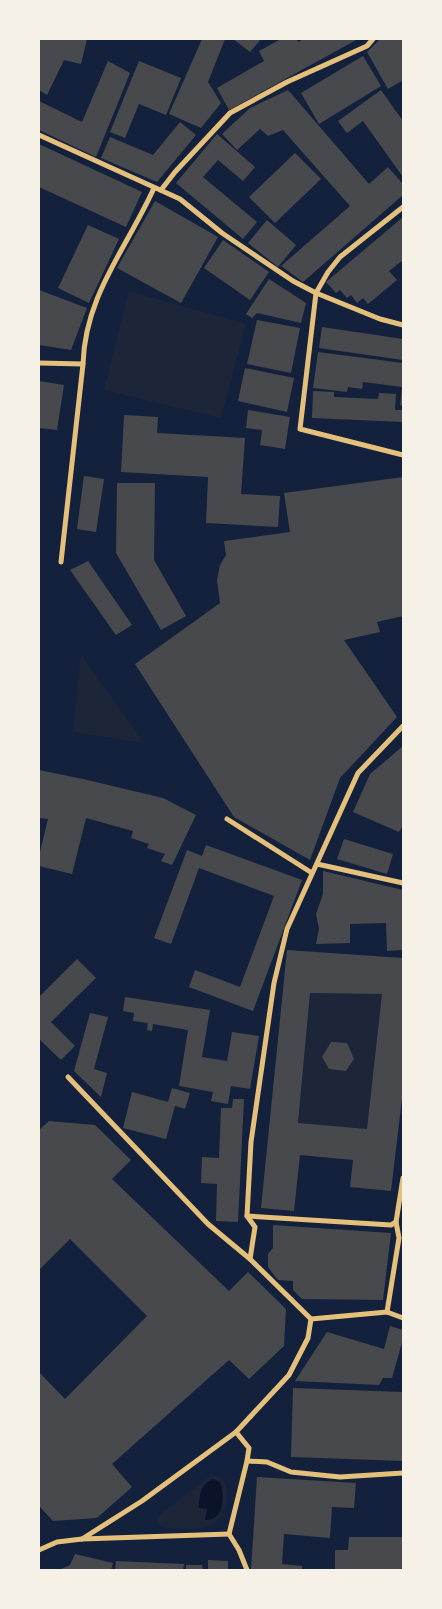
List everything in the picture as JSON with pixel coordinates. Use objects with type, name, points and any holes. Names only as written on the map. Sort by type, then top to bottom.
[{"type":"street","points":[[161,190],[175,172],[230,114],[287,82],[367,46],[373,39]]},
{"type":"street","points":[[39,136],[180,199],[222,233],[293,281],[316,293],[380,319],[403,325]]},
{"type":"street","points":[[61,562],[80,391],[83,343],[90,316],[109,271],[144,211],[154,188]]},
{"type":"street","points":[[403,207],[340,257],[328,272],[316,293],[300,429],[403,455]]},
{"type":"street","points":[[39,363],[82,364]]},
{"type":"street","points":[[250,1259],[255,1227],[247,1216],[251,1142],[274,983],[287,929],[358,773],[403,726]]},
{"type":"street","points":[[227,819],[312,873]]},
{"type":"street","points":[[318,864],[403,883]]},
{"type":"street","points":[[68,1076],[208,1224],[250,1259],[311,1319],[387,1312],[403,1318]]},
{"type":"street","points":[[387,1312],[401,1238],[396,1222],[403,1178]]},
{"type":"street","points":[[247,1216],[391,1225],[396,1222]]},
{"type":"street","points":[[82,1539],[142,1501],[236,1432],[289,1375],[308,1338],[311,1319]]},
{"type":"street","points":[[236,1432],[249,1448],[248,1461],[229,1534],[239,1550],[246,1570]]},
{"type":"street","points":[[248,1461],[267,1462],[291,1472],[340,1477],[403,1473]]},
{"type":"street","points":[[39,1550],[57,1542],[82,1539],[229,1534]]},
{"type":"shaded area","points":[[129,291],[246,324],[221,418],[104,390]]},
{"type":"shaded area","points":[[81,655],[144,743],[73,732]]},
{"type":"shaded area","points":[[310,993],[382,994],[367,1129],[298,1123]]},
{"type":"shaded area","points":[[212,1475],[223,1478],[226,1492],[225,1507],[222,1514],[213,1524],[196,1528],[166,1528],[159,1524],[157,1518],[162,1513]]},
{"type":"shaded area","points":[[213,1479],[220,1482],[222,1487],[222,1506],[216,1516],[205,1520],[207,1509],[199,1508],[200,1495],[203,1487]]},
{"type":"building","points":[[39,39],[87,39],[81,64],[64,60],[47,95],[39,90]]},
{"type":"building","points":[[202,39],[225,39],[208,82],[221,103],[201,128],[169,114]]},
{"type":"building","points":[[233,39],[261,39],[250,52]]},
{"type":"building","points":[[281,39],[297,39],[298,42],[304,39],[358,39],[229,110],[217,88],[264,61],[259,51]]},
{"type":"building","points":[[380,39],[403,39],[403,80],[388,89],[367,52]]},
{"type":"building","points":[[363,56],[381,86],[319,124],[301,93]]},
{"type":"building","points":[[108,61],[130,73],[96,157],[39,130],[39,101],[82,122]]},
{"type":"building","points":[[139,61],[181,78],[166,115],[139,104],[125,138],[110,132]]},
{"type":"building","points":[[288,90],[369,184],[388,167],[403,184],[403,195],[303,282],[281,266],[350,206],[283,130],[268,136],[260,129],[237,150],[222,134],[250,108]]},
{"type":"building","points":[[381,90],[403,121],[403,177],[363,121],[347,133],[338,121]]},
{"type":"building","points":[[180,122],[196,135],[157,182],[101,158],[110,137],[153,155]]},
{"type":"building","points":[[217,134],[255,167],[243,181],[218,160],[203,177],[257,222],[243,239],[176,183]]},
{"type":"building","points":[[39,144],[142,192],[126,227],[39,187]]},
{"type":"building","points":[[295,153],[321,179],[275,223],[249,197]]},
{"type":"building","points":[[155,201],[218,237],[181,303],[117,268]]},
{"type":"building","points":[[403,217],[403,260],[389,271],[397,280],[368,304],[363,298],[357,303],[351,295],[347,298],[340,290],[336,293],[326,282]]},
{"type":"building","points":[[267,220],[296,245],[278,267],[248,243]]},
{"type":"building","points":[[88,225],[119,239],[89,303],[58,288]]},
{"type":"building","points":[[223,240],[269,272],[250,300],[204,268]]},
{"type":"building","points":[[269,279],[306,303],[301,323],[257,313],[252,318],[246,314]]},
{"type":"building","points":[[39,290],[87,308],[71,350],[39,345]]},
{"type":"building","points":[[257,320],[300,328],[291,373],[247,364]]},
{"type":"building","points":[[322,327],[403,339],[403,360],[319,348]]},
{"type":"building","points":[[318,352],[403,363],[403,406],[400,405],[402,387],[363,382],[362,389],[348,387],[347,392],[313,388]]},
{"type":"building","points":[[245,368],[294,378],[287,412],[238,401]]},
{"type":"building","points":[[39,381],[64,385],[57,430],[39,428]]},
{"type":"building","points":[[313,391],[334,392],[334,397],[378,399],[379,393],[396,394],[395,410],[403,410],[403,422],[312,418]]},
{"type":"building","points":[[248,410],[290,417],[285,449],[260,445],[262,430],[246,428]]},
{"type":"building","points":[[124,415],[158,417],[157,433],[245,438],[241,494],[280,496],[278,527],[206,523],[208,477],[121,472]]},
{"type":"building","points":[[84,476],[104,479],[96,532],[77,529]]},
{"type":"building","points":[[403,477],[403,616],[377,622],[380,632],[344,640],[397,717],[340,778],[310,860],[234,817],[135,664],[220,603],[217,580],[220,565],[226,555],[224,541],[290,532],[284,493]]},
{"type":"building","points":[[117,483],[155,483],[154,560],[186,616],[161,630],[116,553]]},
{"type":"building","points":[[88,561],[132,625],[116,635],[70,570]]},
{"type":"building","points":[[403,746],[403,825],[399,832],[353,812],[370,774]]},
{"type":"building","points":[[39,770],[163,798],[196,815],[172,865],[161,861],[165,854],[147,848],[149,844],[131,838],[133,831],[86,818],[72,874],[39,866],[39,856],[48,819],[39,818]]},
{"type":"building","points":[[344,839],[393,854],[387,874],[337,859]]},
{"type":"building","points":[[206,845],[302,880],[253,1011],[189,987],[195,970],[240,987],[274,896],[199,868],[171,944],[154,938],[187,850],[202,856]]},
{"type":"building","points":[[323,871],[403,890],[403,950],[387,951],[386,923],[350,924],[350,943],[316,944],[319,929],[316,914],[323,894]]},
{"type":"building","points":[[287,950],[403,958],[403,1090],[391,1191],[350,1187],[353,1160],[300,1155],[294,1211],[261,1208]],"holes":[[[310,993],[382,994],[367,1129],[298,1123]]]},
{"type":"building","points":[[77,959],[96,978],[51,1022],[75,1046],[61,1060],[39,1039],[39,997]]},
{"type":"building","points":[[125,997],[210,1010],[202,1057],[227,1061],[232,1032],[259,1036],[250,1089],[231,1086],[228,1104],[211,1101],[213,1092],[179,1086],[188,1030],[153,1024],[152,1031],[147,1030],[148,1023],[133,1021],[134,1013],[123,1011]]},
{"type":"building","points":[[90,1013],[108,1017],[94,1069],[107,1073],[101,1097],[74,1071]]},
{"type":"building","points":[[331,1042],[347,1043],[354,1059],[346,1071],[329,1069],[322,1057]]},
{"type":"building","points":[[172,1088],[190,1093],[185,1109],[175,1106],[166,1139],[123,1128],[132,1092],[168,1102]]},
{"type":"building","points":[[233,1099],[244,1099],[238,1222],[216,1221],[217,1184],[201,1183],[202,1157],[219,1158],[221,1108],[232,1108]]},
{"type":"building","points":[[49,1121],[95,1125],[131,1160],[112,1179],[229,1291],[248,1272],[286,1309],[284,1346],[249,1379],[229,1360],[112,1464],[132,1487],[97,1518],[53,1521],[39,1506],[39,1372],[65,1399],[147,1316],[70,1239],[39,1270],[39,1130]]},
{"type":"building","points":[[273,1225],[391,1233],[383,1300],[302,1299],[293,1290],[293,1281],[278,1280],[268,1267],[268,1254],[273,1248]]},
{"type":"building","points":[[390,1326],[403,1330],[403,1339],[392,1378],[383,1378],[379,1385],[295,1381],[327,1332],[384,1349]]},
{"type":"building","points":[[293,1388],[403,1392],[403,1461],[291,1457]]},
{"type":"building","points":[[257,1477],[356,1483],[354,1508],[332,1507],[330,1538],[284,1534],[282,1564],[302,1566],[302,1570],[251,1570]]},
{"type":"building","points":[[349,1537],[403,1537],[403,1570],[335,1570],[335,1550],[348,1550]]},
{"type":"building","points":[[75,1554],[113,1563],[111,1570],[59,1570],[70,1565]]},
{"type":"building","points":[[208,1560],[228,1561],[228,1570],[208,1570]]},
{"type":"building","points":[[116,1561],[184,1564],[183,1570],[115,1570]]},
{"type":"building","points":[[186,1565],[202,1565],[203,1570],[186,1570]]}]
